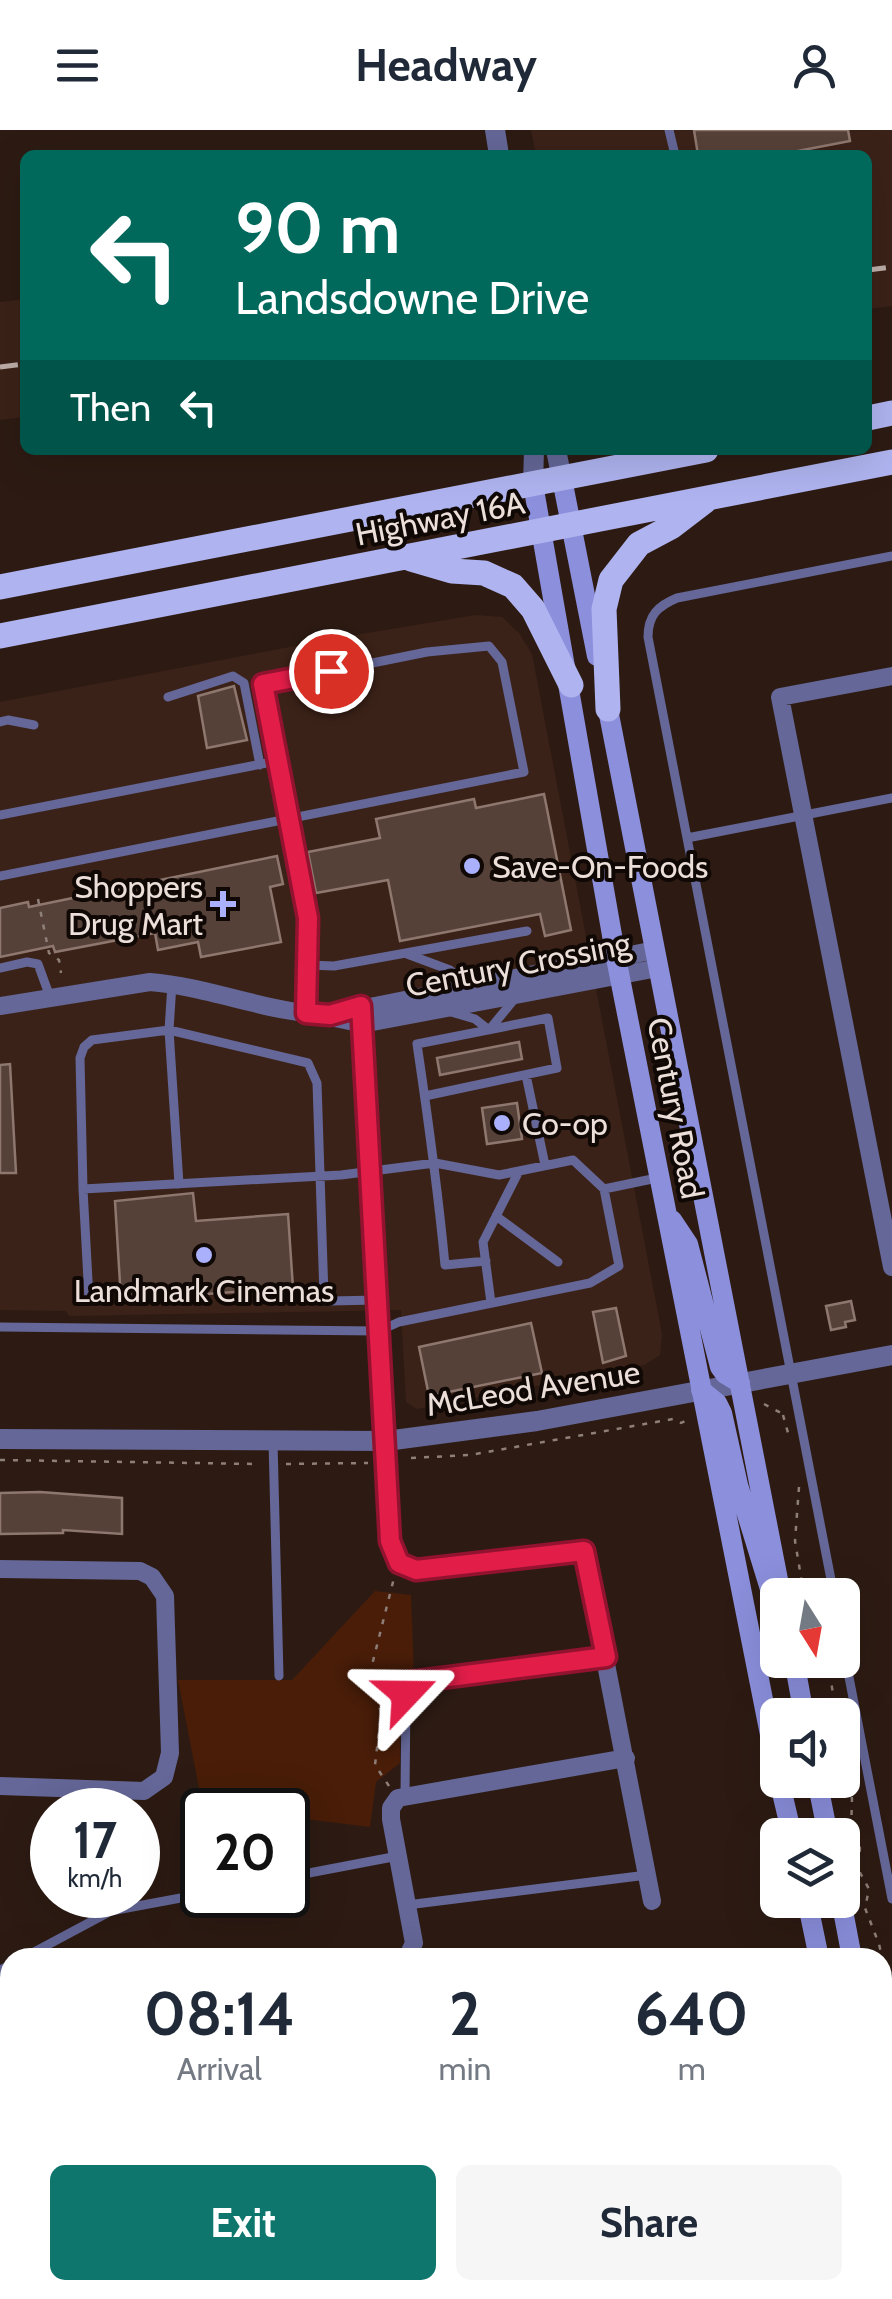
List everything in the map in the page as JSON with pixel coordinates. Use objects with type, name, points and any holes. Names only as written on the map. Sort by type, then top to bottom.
[{"type":"main road","name":"Highway 16A","points":[[0,587],[681,455]]},
{"type":"main road","name":"Highway 16A","points":[[0,636],[892,462]]},
{"type":"main road","name":"Century Road","points":[[562,479],[778,1578]]},
{"type":"main road","name":"Century Road","points":[[533,484],[618,967],[762,1698]]},
{"type":"main road","points":[[608,709],[604,609],[611,580],[640,544],[671,527],[709,498]]},
{"type":"main road","points":[[406,558],[452,571],[484,573],[513,586],[533,609],[570,685]]},
{"type":"main road","points":[[666,1212],[688,1244],[720,1367],[740,1383]]},
{"type":"main road","points":[[701,1390],[718,1403],[722,1413],[738,1485],[767,1578]]},
{"type":"main road","points":[[810,1918],[817,1948]]},
{"type":"main road","points":[[844,1918],[850,1948]]},
{"type":"street","name":"Century Road","points":[[533,484],[534,455]]},
{"type":"street","name":"Century Road","points":[[557,455],[562,479]]},
{"type":"street","points":[[892,676],[780,697],[892,1268]]},
{"type":"street","name":"Century Crossing","points":[[0,1006],[150,982],[306,1013],[362,1015],[441,1010],[656,959]]},
{"type":"street","name":"Century Crossing","points":[[362,1015],[471,986],[618,967]]},
{"type":"street","name":"McLeod Avenue","points":[[0,1438],[386,1441],[518,1424],[892,1355]]},
{"type":"street","points":[[386,1441],[390,1541],[399,1563],[416,1570],[584,1551],[652,1902]]},
{"type":"street","points":[[0,1568],[140,1571],[152,1577],[165,1596],[170,1753],[164,1776],[144,1791],[0,1786]]},
{"type":"street","points":[[412,1948],[414,1943],[390,1818],[391,1808],[402,1796],[626,1758]]},
{"type":"lane","points":[[831,1578],[648,624],[654,612],[677,598],[892,556]]},
{"type":"lane","points":[[0,876],[288,818],[524,772],[502,662],[489,646],[458,648],[263,684],[277,762],[288,818],[308,918],[306,1013]]},
{"type":"lane","points":[[168,697],[233,676],[240,678],[260,765]]},
{"type":"lane","points":[[0,722],[34,725]]},
{"type":"lane","points":[[0,814],[277,762]]},
{"type":"lane","points":[[686,838],[892,798]]},
{"type":"lane","points":[[307,965],[334,966],[527,931]]},
{"type":"lane","points":[[405,954],[450,970],[471,986]]},
{"type":"lane","points":[[0,968],[28,962],[38,964],[46,976],[50,997]]},
{"type":"lane","points":[[172,984],[168,1030],[179,1184]]},
{"type":"lane","points":[[489,1030],[519,994]]},
{"type":"lane","points":[[441,1010],[475,1018],[489,1030]]},
{"type":"lane","points":[[362,1015],[386,1441]]},
{"type":"lane","points":[[425,1096],[558,1068],[548,1018],[417,1044],[446,1265],[486,1261]]},
{"type":"lane","points":[[89,1299],[80,1058],[92,1040],[168,1030],[308,1063],[317,1082],[324,1296],[330,1302],[342,1303],[377,1300]]},
{"type":"lane","points":[[526,1075],[545,1165]]},
{"type":"lane","points":[[0,1327],[379,1331],[399,1322],[590,1283],[619,1266],[604,1189],[573,1160],[499,1176],[435,1163],[320,1176],[83,1189]]},
{"type":"lane","points":[[491,1303],[483,1242],[519,1171]]},
{"type":"lane","points":[[604,1189],[660,1178]]},
{"type":"lane","points":[[496,1216],[558,1262]]},
{"type":"lane","points":[[273,1442],[280,1676]]},
{"type":"lane","points":[[402,1796],[406,1686],[410,1682],[606,1657]]},
{"type":"lane","points":[[849,1678],[892,1900]]},
{"type":"lane","points":[[310,1873],[398,1856]]},
{"type":"lane","points":[[407,1905],[647,1875]]},
{"type":"lane","points":[[43,1948],[111,1912],[180,1898]]},
{"type":"path","points":[[38,898],[48,953],[59,960],[61,973]]},
{"type":"path","points":[[783,1414],[796,1396]]},
{"type":"path","points":[[764,1404],[783,1414],[790,1442]]},
{"type":"path","points":[[406,1457],[470,1454],[673,1419],[681,1424],[687,1420]]},
{"type":"path","points":[[0,1460],[370,1463]]},
{"type":"path","points":[[800,1484],[795,1541],[801,1578]]},
{"type":"path","points":[[399,1563],[370,1668],[381,1714],[375,1764],[402,1796]]},
{"type":"path","points":[[852,1798],[851,1831],[860,1848],[858,1869],[869,1890],[865,1908],[881,1948]]},
{"type":"shaded area","points":[[531,130],[892,130],[892,306],[872,308],[872,150],[535,150]]},
{"type":"shaded area","points":[[20,300],[20,418],[0,420],[0,302]]},
{"type":"shaded area","points":[[476,615],[502,617],[519,633],[532,654],[662,1334],[660,1355],[644,1365],[417,1409],[406,1402],[401,1310],[69,1316],[66,1311],[0,1310],[0,702]]},
{"type":"shaded area","points":[[375,1591],[411,1595],[414,1675],[399,1681],[400,1763],[376,1782],[370,1827],[310,1820],[310,1788],[199,1788],[178,1680],[292,1680]]},
{"type":"building","points":[[694,130],[848,130],[850,141],[803,150],[697,150]]},
{"type":"building","points":[[234,686],[247,740],[207,748],[198,696]]},
{"type":"building","name":"Save-On-Foods","points":[[544,794],[571,930],[545,936],[540,914],[400,941],[388,880],[316,893],[308,852],[380,838],[376,819],[474,799],[476,808]]},
{"type":"building","points":[[277,856],[283,884],[270,887],[281,942],[201,957],[198,942],[158,950],[155,933],[55,952],[53,946],[0,957],[0,908],[28,902],[29,907]]},
{"type":"building","name":"Co-op","points":[[519,1042],[522,1059],[440,1075],[437,1058]]},
{"type":"building","points":[[10,1064],[16,1173],[0,1173],[0,1065]]},
{"type":"building","name":"Co-op","points":[[517,1103],[522,1139],[487,1144],[482,1108]]},
{"type":"building","name":"Landmark Cinemas","points":[[193,1193],[196,1221],[288,1214],[293,1288],[121,1300],[115,1201]]},
{"type":"building","points":[[851,1301],[855,1320],[831,1330],[826,1306]]},
{"type":"building","points":[[616,1308],[626,1356],[603,1363],[593,1312]]},
{"type":"building","points":[[531,1323],[542,1373],[429,1396],[419,1347]]},
{"type":"building","points":[[0,1493],[122,1498],[122,1534],[63,1530],[0,1534]]},
{"type":"railway","points":[[872,270],[892,267]]},
{"type":"railway","points":[[0,367],[20,365]]},
{"type":"place","name":"Save-On-Foods","points":[[472,866]]},
{"type":"place","name":"Shoppers Drug Mart","points":[[223,904]]},
{"type":"place","name":"Co-op","points":[[502,1123]]},
{"type":"place","name":"Landmark Cinemas","points":[[204,1255]]},
{"type":"route","points":[[331,671],[263,684],[308,918],[306,1013],[330,1015],[361,1006],[390,1541],[399,1563],[416,1570],[584,1551],[606,1657],[410,1682],[406,1694]]}]
